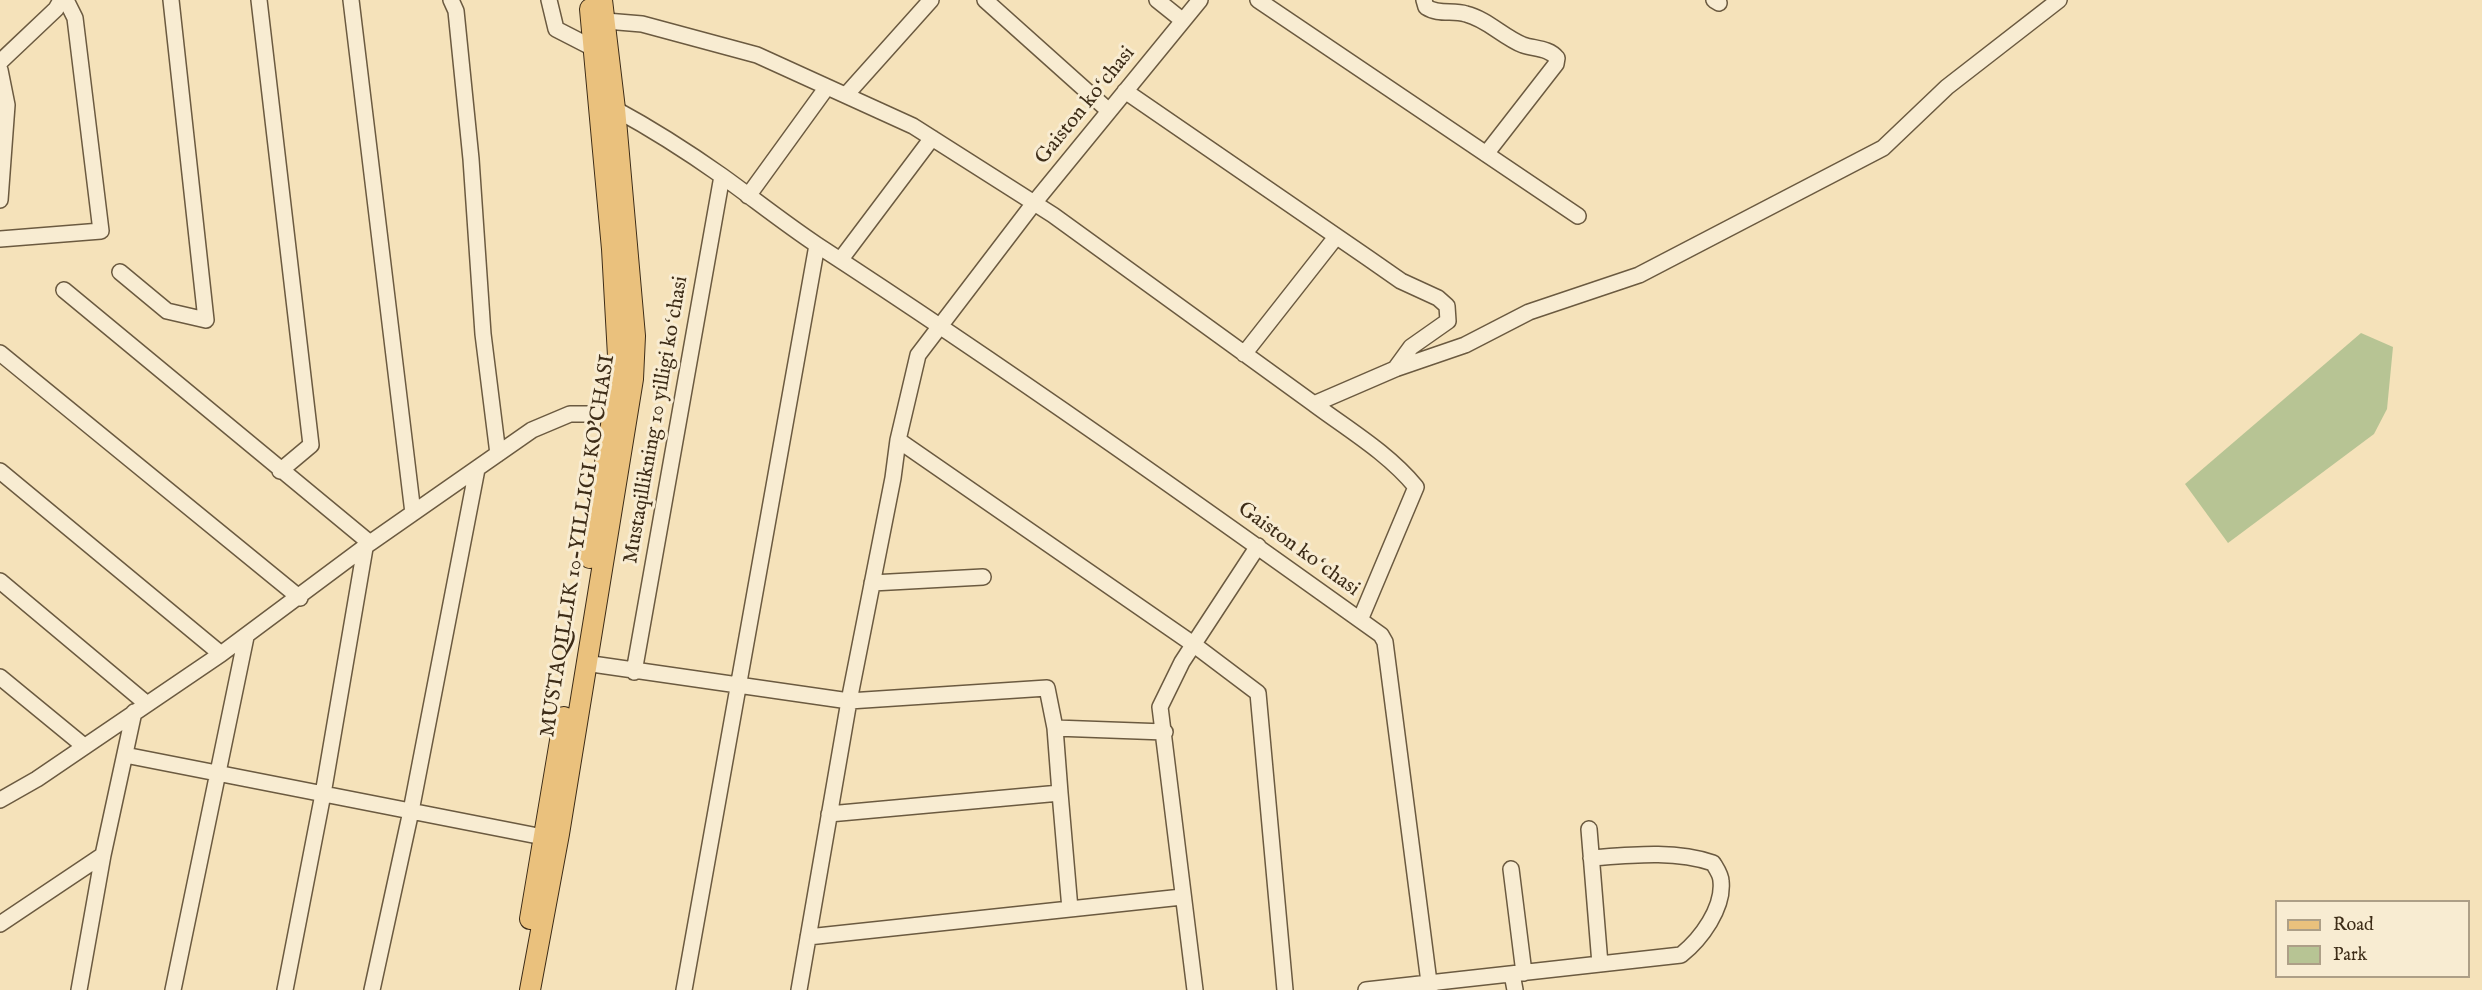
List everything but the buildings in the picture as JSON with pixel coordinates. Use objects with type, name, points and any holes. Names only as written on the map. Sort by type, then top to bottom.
[{"type":"main road","name":"MUSTAQILLIK 10-YILLIGI KO'CHASI","points":[[530,990],[560,834],[585,663],[626,425],[635,336],[615,109],[598,21],[589,0]]},
{"type":"main road","name":"MUSTAQILLIK 10-YILLIGI KO'CHASI","points":[[517,990],[576,651],[619,374],[603,137],[593,48],[602,0]]},
{"type":"street","points":[[0,62],[56,9],[61,0]]},
{"type":"street","points":[[0,239],[101,231],[75,18],[66,0]]},
{"type":"street","points":[[120,272],[167,311],[206,321],[171,0]]},
{"type":"street","points":[[259,0],[311,444],[280,471]]},
{"type":"street","points":[[351,0],[412,513]]},
{"type":"street","points":[[451,0],[456,11],[471,159],[483,334],[498,454]]},
{"type":"street","points":[[549,0],[556,29],[593,48]]},
{"type":"street","points":[[846,95],[931,0]]},
{"type":"street","points":[[985,0],[1109,111]]},
{"type":"street","points":[[1157,0],[1182,20]]},
{"type":"street","name":"Gaiston koʻchasi","points":[[939,325],[1034,203],[1200,0]]},
{"type":"street","points":[[1258,0],[1578,216]]},
{"type":"street","points":[[1424,0],[1426,7],[1431,11],[1470,15],[1525,46],[1553,53],[1557,58],[1556,64],[1486,154]]},
{"type":"street","points":[[1314,404],[1395,369],[1465,345],[1528,312],[1639,275],[1883,148],[1947,87],[2059,0]]},
{"type":"street","points":[[598,21],[642,24],[757,55],[913,126],[1034,203],[1376,450],[1407,476],[1416,487],[1360,620]]},
{"type":"street","points":[[0,70],[7,105],[0,200]]},
{"type":"street","points":[[748,196],[826,87]]},
{"type":"street","points":[[1125,92],[1401,281],[1423,289],[1447,306],[1448,321],[1444,327],[1411,347],[1395,369]]},
{"type":"street","name":"Gaiston koʻchasi","points":[[615,109],[648,127],[722,176],[817,245],[939,325],[1258,546],[1381,635],[1385,642],[1430,986]]},
{"type":"street","points":[[841,259],[932,138]]},
{"type":"street","name":"Mustaqillikning 10 yilligi koʻchasi","points":[[634,672],[722,176]]},
{"type":"street","points":[[1244,354],[1336,237]]},
{"type":"street","points":[[684,990],[740,687],[817,245]]},
{"type":"street","points":[[64,290],[367,546]]},
{"type":"street","points":[[799,990],[849,701],[893,478],[898,440],[918,355],[939,325]]},
{"type":"street","points":[[0,353],[300,598]]},
{"type":"street","points":[[3,794],[37,779],[246,637],[412,513],[532,430],[570,414],[612,414]]},
{"type":"street","points":[[898,440],[1193,644],[1258,693],[1285,990]]},
{"type":"street","points":[[372,990],[411,811],[477,469]]},
{"type":"street","points":[[0,471],[221,654]]},
{"type":"street","points":[[285,990],[367,546]]},
{"type":"street","points":[[1195,990],[1182,897],[1165,732],[1160,707],[1182,662],[1258,546]]},
{"type":"street","points":[[872,583],[983,577]]},
{"type":"street","points":[[0,581],[140,708]]},
{"type":"street","points":[[173,990],[216,773],[246,637]]},
{"type":"street","points":[[585,663],[634,672],[849,701],[1047,687],[1055,728],[1070,909]]},
{"type":"street","points":[[0,677],[84,746]]},
{"type":"street","points":[[79,990],[103,855],[125,755],[140,708]]},
{"type":"street","points":[[1055,728],[1165,732]]},
{"type":"street","points":[[125,755],[543,837]]},
{"type":"street","points":[[830,814],[1060,793]]},
{"type":"street","points":[[1589,829],[1600,964]]},
{"type":"street","points":[[1366,990],[1430,986],[1518,973],[1681,955],[1693,945],[1712,917],[1721,895],[1721,878],[1713,863],[1698,858],[1642,854],[1591,858]]},
{"type":"street","points":[[0,924],[103,855]]},
{"type":"street","points":[[1511,869],[1518,973],[1515,990]]},
{"type":"street","points":[[808,938],[1182,897]]},
{"type":"green space","points":[[2361,333],[2393,347],[2387,409],[2374,434],[2228,543],[2185,484]]}]
